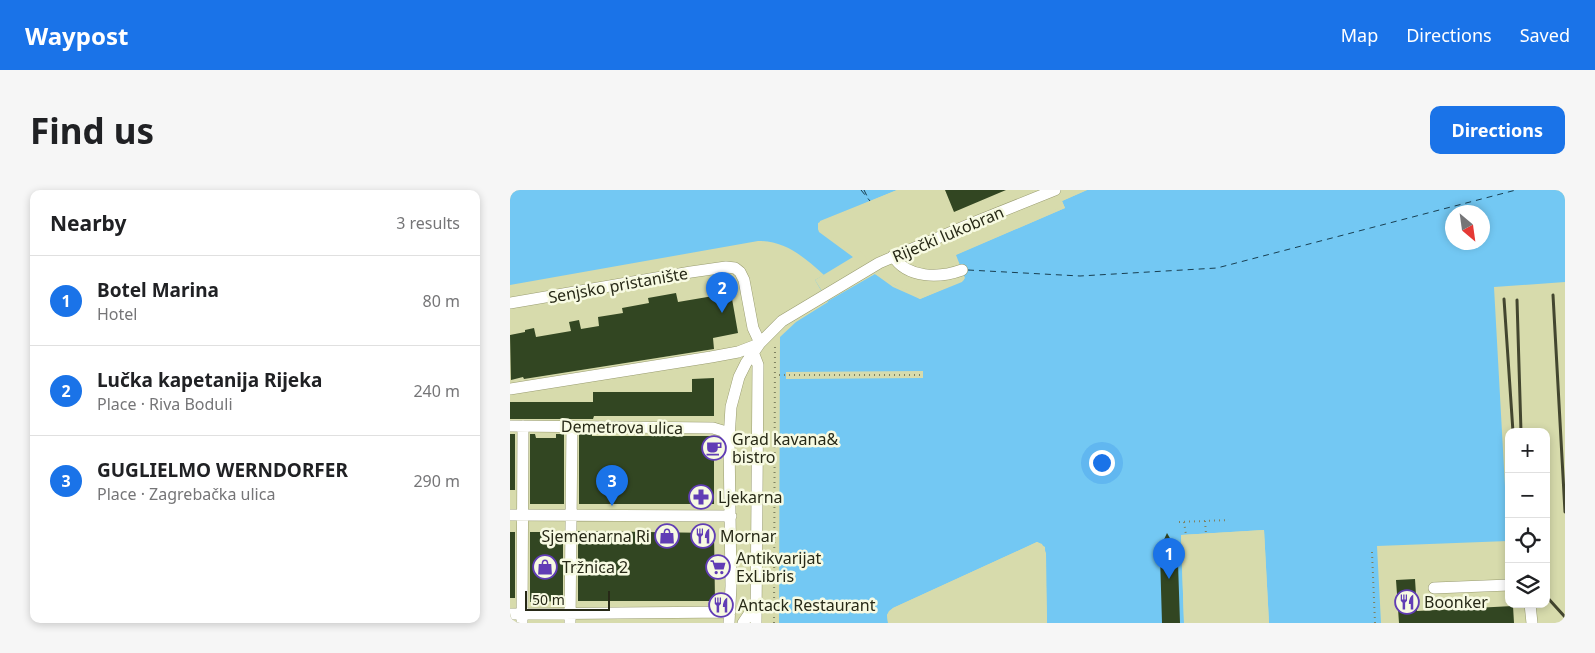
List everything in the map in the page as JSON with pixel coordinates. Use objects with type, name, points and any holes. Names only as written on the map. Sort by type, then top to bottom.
[{"type":"street","name":"Riječki lukobran","points":[[758,346],[782,321],[870,268],[893,256],[1055,190]]},
{"type":"street","points":[[893,256],[902,266],[914,272],[927,275],[941,276],[962,270]]},
{"type":"street","name":"Senjsko pristanište","points":[[510,303],[691,272],[726,267],[735,268],[740,272],[744,280],[758,346]]},
{"type":"street","points":[[510,389],[724,355],[758,346]]},
{"type":"street","points":[[522,426],[516,515],[518,617],[570,618],[604,614],[730,617],[731,516],[729,439],[731,407],[739,377],[758,346]]},
{"type":"street","points":[[756,623],[758,346]]},
{"type":"street","points":[[724,355],[733,362],[739,377]]},
{"type":"street","points":[[713,428],[720,423],[731,407]]},
{"type":"street","name":"Demetrova ulica","points":[[510,426],[713,428]]},
{"type":"street","points":[[570,618],[572,426]]},
{"type":"street","points":[[713,428],[723,431],[729,439]]},
{"type":"street","points":[[516,515],[731,516]]},
{"type":"street","points":[[1434,588],[1505,585]]},
{"type":"street","points":[[742,623],[756,605]]},
{"type":"street","points":[[1530,608],[1532,623]]},
{"type":"path","points":[[774,623],[775,347]]},
{"type":"path","points":[[779,375],[922,375]]},
{"type":"path","points":[[1179,522],[1229,520]]},
{"type":"path","points":[[1205,521],[1206,534]]},
{"type":"path","points":[[1184,522],[1186,535]]},
{"type":"path","points":[[1372,552],[1375,623]]},
{"type":"water","points":[[510,190],[897,190],[820,221],[818,229],[875,274],[920,299],[964,280],[955,255],[1065,208],[1062,201],[1087,190],[1565,190],[1565,282],[1494,287],[1505,487],[1505,541],[1377,546],[1381,623],[1269,623],[1264,530],[1181,535],[1184,623],[1047,623],[1046,553],[1042,544],[1037,542],[893,608],[887,615],[888,623],[779,623],[780,337],[796,322],[828,302],[815,280],[824,275],[794,251],[777,244],[758,241],[510,285]]},
{"type":"pier","points":[[900,190],[822,223],[820,228],[853,254],[861,251],[876,272],[895,285],[920,296],[962,279],[953,256],[954,253],[1062,207],[1061,199],[1081,190],[1087,190],[1062,201],[1065,208],[956,255],[965,278],[962,282],[920,299],[893,287],[875,274],[828,301],[815,280],[853,257],[819,232],[818,223]]},
{"type":"pier","points":[[923,371],[923,378],[786,379],[786,372]]},
{"type":"pier","points":[[1264,530],[1269,623],[1266,623],[1262,533],[1184,538],[1187,623],[1184,623],[1181,535]]},
{"type":"pier","points":[[1037,542],[1045,547],[1047,623],[1044,623],[1043,548],[1037,545],[894,610],[890,616],[890,623],[888,623],[887,615],[893,608]]},
{"type":"building","points":[[945,190],[1006,190],[954,212]]},
{"type":"building","points":[[676,293],[678,302],[731,293],[738,333],[713,338],[714,349],[511,380],[510,335],[534,328],[536,337],[571,331],[569,322],[579,320],[581,329],[599,326],[598,317],[623,313],[622,308],[649,303],[648,298]]},
{"type":"building","points":[[714,378],[714,416],[594,416],[593,419],[510,419],[510,402],[593,402],[593,392],[692,392],[692,379]]},
{"type":"building","points":[[510,434],[515,434],[515,490],[510,490]]},
{"type":"building","points":[[530,434],[535,434],[536,438],[556,438],[556,434],[564,434],[564,504],[530,504]]},
{"type":"building","points":[[579,434],[592,434],[592,436],[714,436],[714,504],[579,504]]},
{"type":"building","points":[[578,531],[714,533],[715,601],[578,601]]},
{"type":"building","points":[[510,532],[515,532],[515,598],[510,598]]},
{"type":"building","name":"Tržnica 2","points":[[530,532],[563,532],[563,601],[530,602]]},
{"type":"building","points":[[1167,533],[1175,547],[1178,563],[1180,623],[1162,623],[1160,555],[1161,546]]},
{"type":"building","points":[[1415,579],[1417,611],[1505,606],[1505,608],[1513,608],[1514,623],[1399,623],[1396,580]]},
{"type":"ferry route","points":[[861,190],[870,201]]},
{"type":"ferry route","points":[[864,190],[868,198]]},
{"type":"ferry route","points":[[968,270],[1080,276],[1217,268],[1516,190]]},
{"type":"railway","points":[[1553,295],[1565,512]]},
{"type":"railway","points":[[1504,299],[1513,428]]},
{"type":"railway","points":[[1517,300],[1521,428]]},
{"type":"railway","points":[[1550,600],[1565,617]]},
{"type":"place","name":"Lučka kapetanija Rijeka","points":[[722,313]]},
{"type":"place","name":"Grad kavana& bistro","points":[[714,448]]},
{"type":"place","name":"Ljekarna","points":[[701,497]]},
{"type":"place","name":"GUGLIELMO WERNDORFER","points":[[612,506]]},
{"type":"place","name":"Sjemenarna Ri","points":[[667,536]]},
{"type":"place","name":"Mornar","points":[[703,536]]},
{"type":"place","name":"Tržnica 2","points":[[545,567]]},
{"type":"place","name":"Antikvarijat ExLibris","points":[[718,567]]},
{"type":"place","name":"Botel Marina","points":[[1169,579]]},
{"type":"place","name":"Boonker","points":[[1407,602]]},
{"type":"place","name":"Antack Restaurant","points":[[721,605]]}]
